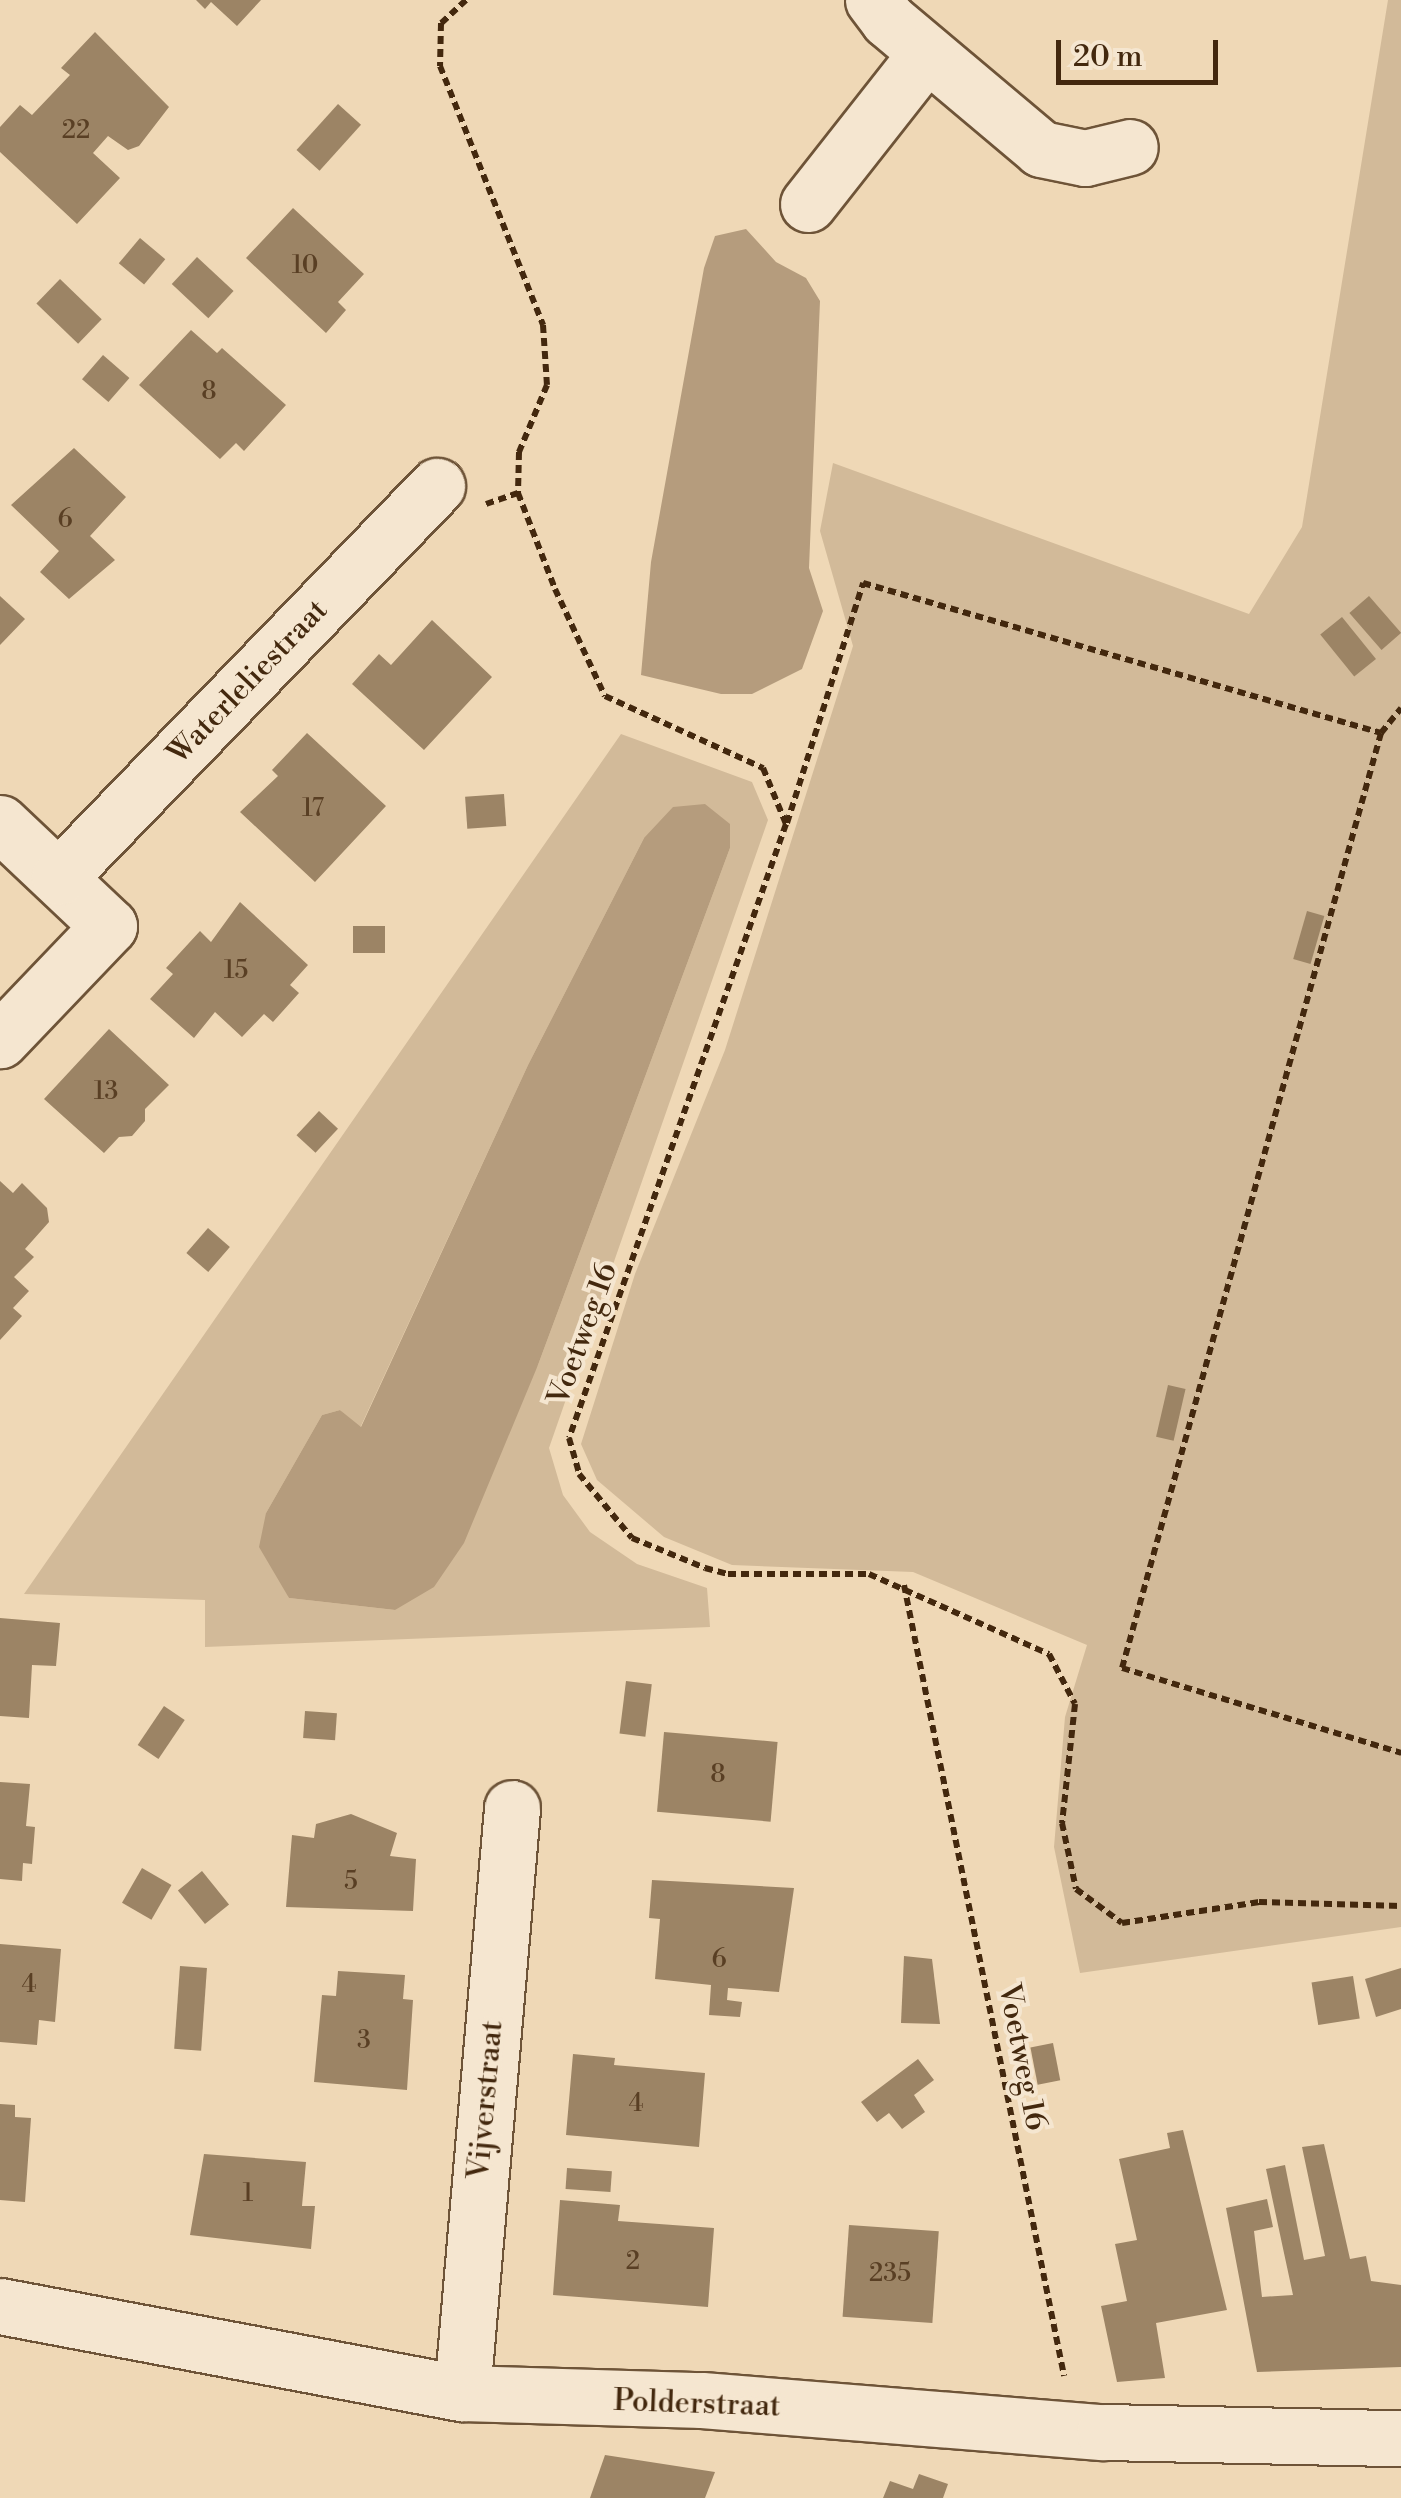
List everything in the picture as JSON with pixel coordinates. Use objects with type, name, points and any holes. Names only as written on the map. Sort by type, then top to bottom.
[{"type":"street","points":[[873,0],[927,53],[1041,149],[1084,158],[1130,147]]},
{"type":"street","points":[[808,204],[927,53]]},
{"type":"street","name":"Waterleliestraat","points":[[58,878],[437,486]]},
{"type":"street","points":[[0,822],[109,926],[0,1040]]},
{"type":"street","name":"Vijverstraat","points":[[462,2393],[512,1808]]},
{"type":"street","name":"Polderstraat","points":[[0,2306],[462,2393],[702,2400],[1075,2430],[1401,2438]]},
{"type":"path","points":[[466,0],[441,23],[440,66],[543,326],[547,354],[546,386],[519,452],[518,493],[604,696],[763,768],[786,824]]},
{"type":"path","name":"Voetweg 16","points":[[1075,2430],[904,1584],[835,1572],[728,1574],[658,1550],[632,1538],[578,1474],[569,1438],[786,824],[863,582],[1380,733]]},
{"type":"path","points":[[1401,708],[1380,733],[1122,1668],[1401,1753]]},
{"type":"path","points":[[904,1584],[1049,1654],[1076,1704],[1062,1823],[1076,1889],[1122,1923],[1259,1902],[1401,1906]]},
{"type":"shaded area","points":[[1388,0],[1401,0],[1401,1927],[1080,1973],[1054,1847],[1065,1717],[1087,1645],[913,1572],[732,1565],[664,1537],[597,1480],[581,1444],[635,1274],[725,1050],[853,646],[820,531],[833,463],[1249,614],[1302,527]]},
{"type":"shaded area","points":[[746,229],[776,262],[806,278],[820,301],[809,568],[823,611],[802,669],[752,694],[721,694],[641,675],[651,562],[704,268],[715,236]]},
{"type":"shaded area","points":[[621,734],[752,782],[768,820],[549,1448],[563,1495],[590,1532],[637,1564],[707,1588],[710,1627],[205,1647],[205,1600],[24,1594]],"holes":[[[644,838],[730,848],[538,1365],[395,1610],[289,1598],[266,1513],[322,1415],[340,1410],[360,1428],[528,1065]]]},
{"type":"shaded area","points":[[705,804],[730,824],[730,848],[538,1365],[464,1543],[434,1587],[395,1610],[289,1598],[259,1547],[266,1513],[322,1415],[340,1410],[361,1427],[528,1065],[644,838],[673,807]]},
{"type":"building","points":[[196,0],[261,0],[237,26],[211,2],[205,9]]},
{"type":"building","points":[[95,32],[169,107],[139,146],[128,150],[108,136],[93,153],[120,178],[77,224],[0,152],[0,127],[20,105],[32,115],[70,75],[61,68]]},
{"type":"building","points":[[338,104],[361,125],[320,171],[297,150]]},
{"type":"building","points":[[293,208],[364,274],[338,302],[346,310],[326,333],[246,258]]},
{"type":"building","points":[[140,238],[165,259],[144,284],[119,263]]},
{"type":"building","points":[[197,257],[234,291],[208,318],[172,284]]},
{"type":"building","points":[[60,279],[102,319],[78,344],[36,303]]},
{"type":"building","points":[[191,330],[217,353],[222,348],[286,405],[244,451],[236,443],[220,459],[139,385]]},
{"type":"building","points":[[103,355],[129,378],[108,402],[82,379]]},
{"type":"building","points":[[74,448],[126,497],[90,536],[115,560],[69,599],[40,572],[59,551],[11,505]]},
{"type":"building","points":[[0,596],[25,619],[0,645]]},
{"type":"building","points":[[1369,596],[1401,633],[1382,650],[1349,613]]},
{"type":"building","points":[[1342,617],[1376,659],[1354,677],[1320,635]]},
{"type":"building","points":[[432,620],[492,677],[424,750],[352,684],[379,654],[391,665]]},
{"type":"building","points":[[307,733],[386,806],[315,882],[240,812],[278,776],[272,770]]},
{"type":"building","points":[[504,794],[506,826],[467,829],[465,797]]},
{"type":"building","points":[[240,902],[308,965],[290,985],[299,993],[273,1022],[264,1014],[242,1037],[215,1012],[194,1038],[150,999],[173,974],[166,968],[200,931],[211,942]]},
{"type":"building","points":[[1307,911],[1324,916],[1311,964],[1293,959]]},
{"type":"building","points":[[353,926],[385,926],[385,953],[353,953]]},
{"type":"building","points":[[109,1029],[169,1085],[145,1109],[145,1121],[132,1136],[119,1137],[104,1153],[44,1099]]},
{"type":"building","points":[[319,1111],[338,1129],[316,1153],[296,1135]]},
{"type":"building","points":[[0,1181],[13,1193],[22,1183],[47,1208],[49,1222],[25,1249],[34,1257],[14,1277],[29,1291],[13,1308],[22,1316],[0,1340]]},
{"type":"building","points":[[208,1228],[230,1247],[208,1272],[186,1253]]},
{"type":"building","points":[[1168,1385],[1186,1389],[1174,1441],[1156,1437]]},
{"type":"building","points":[[0,1618],[60,1623],[56,1666],[32,1665],[29,1718],[0,1716]]},
{"type":"building","points":[[626,1681],[652,1684],[645,1737],[620,1734]]},
{"type":"building","points":[[164,1706],[185,1720],[158,1759],[138,1745]]},
{"type":"building","points":[[305,1711],[337,1713],[335,1740],[303,1738]]},
{"type":"building","points":[[664,1732],[778,1742],[771,1822],[657,1812]]},
{"type":"building","points":[[0,1782],[30,1784],[26,1826],[35,1827],[32,1864],[23,1863],[22,1881],[0,1879]]},
{"type":"building","points":[[351,1814],[397,1833],[390,1856],[416,1859],[413,1911],[286,1907],[292,1835],[314,1838],[316,1824]]},
{"type":"building","points":[[142,1868],[171,1885],[151,1920],[122,1903]]},
{"type":"building","points":[[202,1871],[229,1904],[205,1924],[178,1891]]},
{"type":"building","points":[[652,1880],[794,1888],[779,1992],[728,1988],[727,2000],[742,2002],[740,2017],[709,2015],[711,1985],[655,1979],[660,1919],[649,1918]]},
{"type":"building","points":[[0,1944],[61,1949],[55,2022],[39,2020],[37,2045],[0,2042]]},
{"type":"building","points":[[904,1956],[932,1959],[940,2024],[901,2023]]},
{"type":"building","points":[[180,1966],[207,1968],[201,2051],[174,2049]]},
{"type":"building","points":[[1401,1968],[1401,2009],[1376,2017],[1365,1979]]},
{"type":"building","points":[[338,1971],[405,1975],[403,1999],[413,2000],[407,2090],[314,2082],[322,1995],[336,1996]]},
{"type":"building","points":[[1353,1976],[1360,2018],[1318,2025],[1312,1983]]},
{"type":"building","points":[[1053,2043],[1060,2080],[1038,2085],[1030,2047]]},
{"type":"building","points":[[573,2054],[615,2058],[614,2065],[705,2073],[699,2147],[566,2135]]},
{"type":"building","points":[[918,2059],[934,2080],[914,2095],[925,2112],[902,2129],[889,2113],[877,2122],[861,2102]]},
{"type":"building","points":[[0,2104],[15,2105],[15,2117],[31,2118],[25,2202],[0,2200]]},
{"type":"building","points":[[1183,2130],[1227,2310],[1156,2323],[1165,2378],[1117,2382],[1101,2306],[1127,2301],[1115,2244],[1137,2240],[1119,2159],[1170,2148],[1167,2133]]},
{"type":"building","points":[[1324,2144],[1350,2259],[1366,2256],[1371,2281],[1401,2285],[1401,2367],[1257,2372],[1226,2208],[1267,2199],[1273,2227],[1254,2231],[1262,2297],[1293,2295],[1266,2169],[1285,2165],[1304,2260],[1325,2256],[1302,2147]]},
{"type":"building","points":[[204,2154],[306,2162],[302,2206],[315,2206],[311,2249],[190,2235]]},
{"type":"building","points":[[567,2168],[612,2171],[610,2192],[566,2189]]},
{"type":"building","points":[[560,2200],[620,2205],[618,2221],[714,2228],[708,2307],[553,2295]]},
{"type":"building","points":[[849,2225],[939,2231],[932,2323],[843,2317]]},
{"type":"building","points":[[605,2455],[715,2472],[705,2498],[590,2498]]},
{"type":"building","points":[[919,2474],[948,2484],[943,2498],[883,2498],[890,2481],[913,2489]]}]
